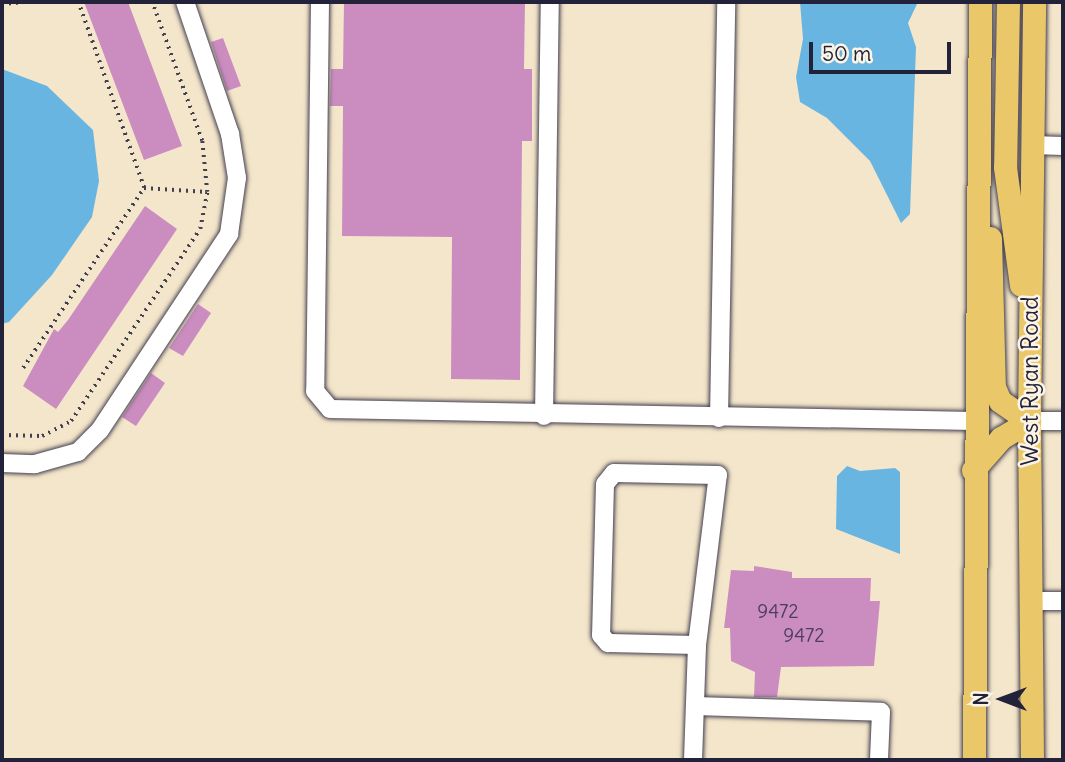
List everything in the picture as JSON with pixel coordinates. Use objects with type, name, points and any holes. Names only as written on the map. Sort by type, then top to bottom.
[{"type":"main road","points":[[974,760],[973,470],[980,2]]},
{"type":"main road","points":[[1008,2],[1006,167],[1014,253],[1030,326]]},
{"type":"main road","name":"West Ryan Road","points":[[1032,760],[1029,421],[1034,2]]},
{"type":"main road","points":[[973,470],[1001,438],[1029,421],[1010,410],[994,387],[989,236],[977,167]]},
{"type":"lane","points":[[2,463],[36,464],[78,452],[100,430],[229,233],[237,178],[230,134],[185,2]]},
{"type":"lane","points":[[320,2],[315,391],[330,409],[343,413],[974,421]]},
{"type":"lane","points":[[544,416],[550,2]]},
{"type":"lane","points":[[719,418],[726,2]]},
{"type":"lane","points":[[1032,145],[1063,146]]},
{"type":"lane","points":[[1029,421],[1063,421]]},
{"type":"lane","points":[[693,760],[697,645],[718,475],[614,473],[605,484],[601,635],[608,643],[697,645]]},
{"type":"lane","points":[[1031,601],[1063,601]]},
{"type":"lane","points":[[695,706],[881,712],[879,760]]},
{"type":"path","points":[[2,4],[23,2]]},
{"type":"path","points":[[78,2],[144,188]]},
{"type":"path","points":[[2,435],[42,436],[71,421],[195,240],[207,192],[202,141],[152,2]]},
{"type":"path","points":[[144,188],[207,192]]},
{"type":"path","points":[[23,368],[144,188]]},
{"type":"water","points":[[800,2],[918,2],[908,23],[916,47],[910,214],[901,223],[870,161],[827,118],[800,102],[796,77],[803,39]]},
{"type":"water","points":[[2,69],[47,86],[93,130],[99,181],[92,217],[52,275],[9,322],[2,324]]},
{"type":"water","points":[[847,466],[860,471],[895,468],[900,472],[900,554],[836,529],[837,476]]},
{"type":"building","points":[[84,2],[128,2],[182,146],[144,160]]},
{"type":"building","points":[[344,2],[525,2],[524,69],[532,69],[532,141],[522,141],[520,380],[451,379],[452,237],[342,236],[343,106],[330,106],[331,69],[343,69]]},
{"type":"building","points":[[223,38],[241,86],[227,91],[211,42]]},
{"type":"building","points":[[145,206],[177,229],[56,409],[23,386],[54,329],[58,332],[68,320]]},
{"type":"building","points":[[198,304],[211,313],[183,356],[169,348]]},
{"type":"building","points":[[151,373],[165,383],[136,426],[122,417]]},
{"type":"building","points":[[754,566],[792,572],[792,578],[871,578],[870,601],[880,601],[874,666],[781,667],[777,697],[754,697],[755,672],[731,661],[730,628],[724,628],[731,570],[754,571]]}]
